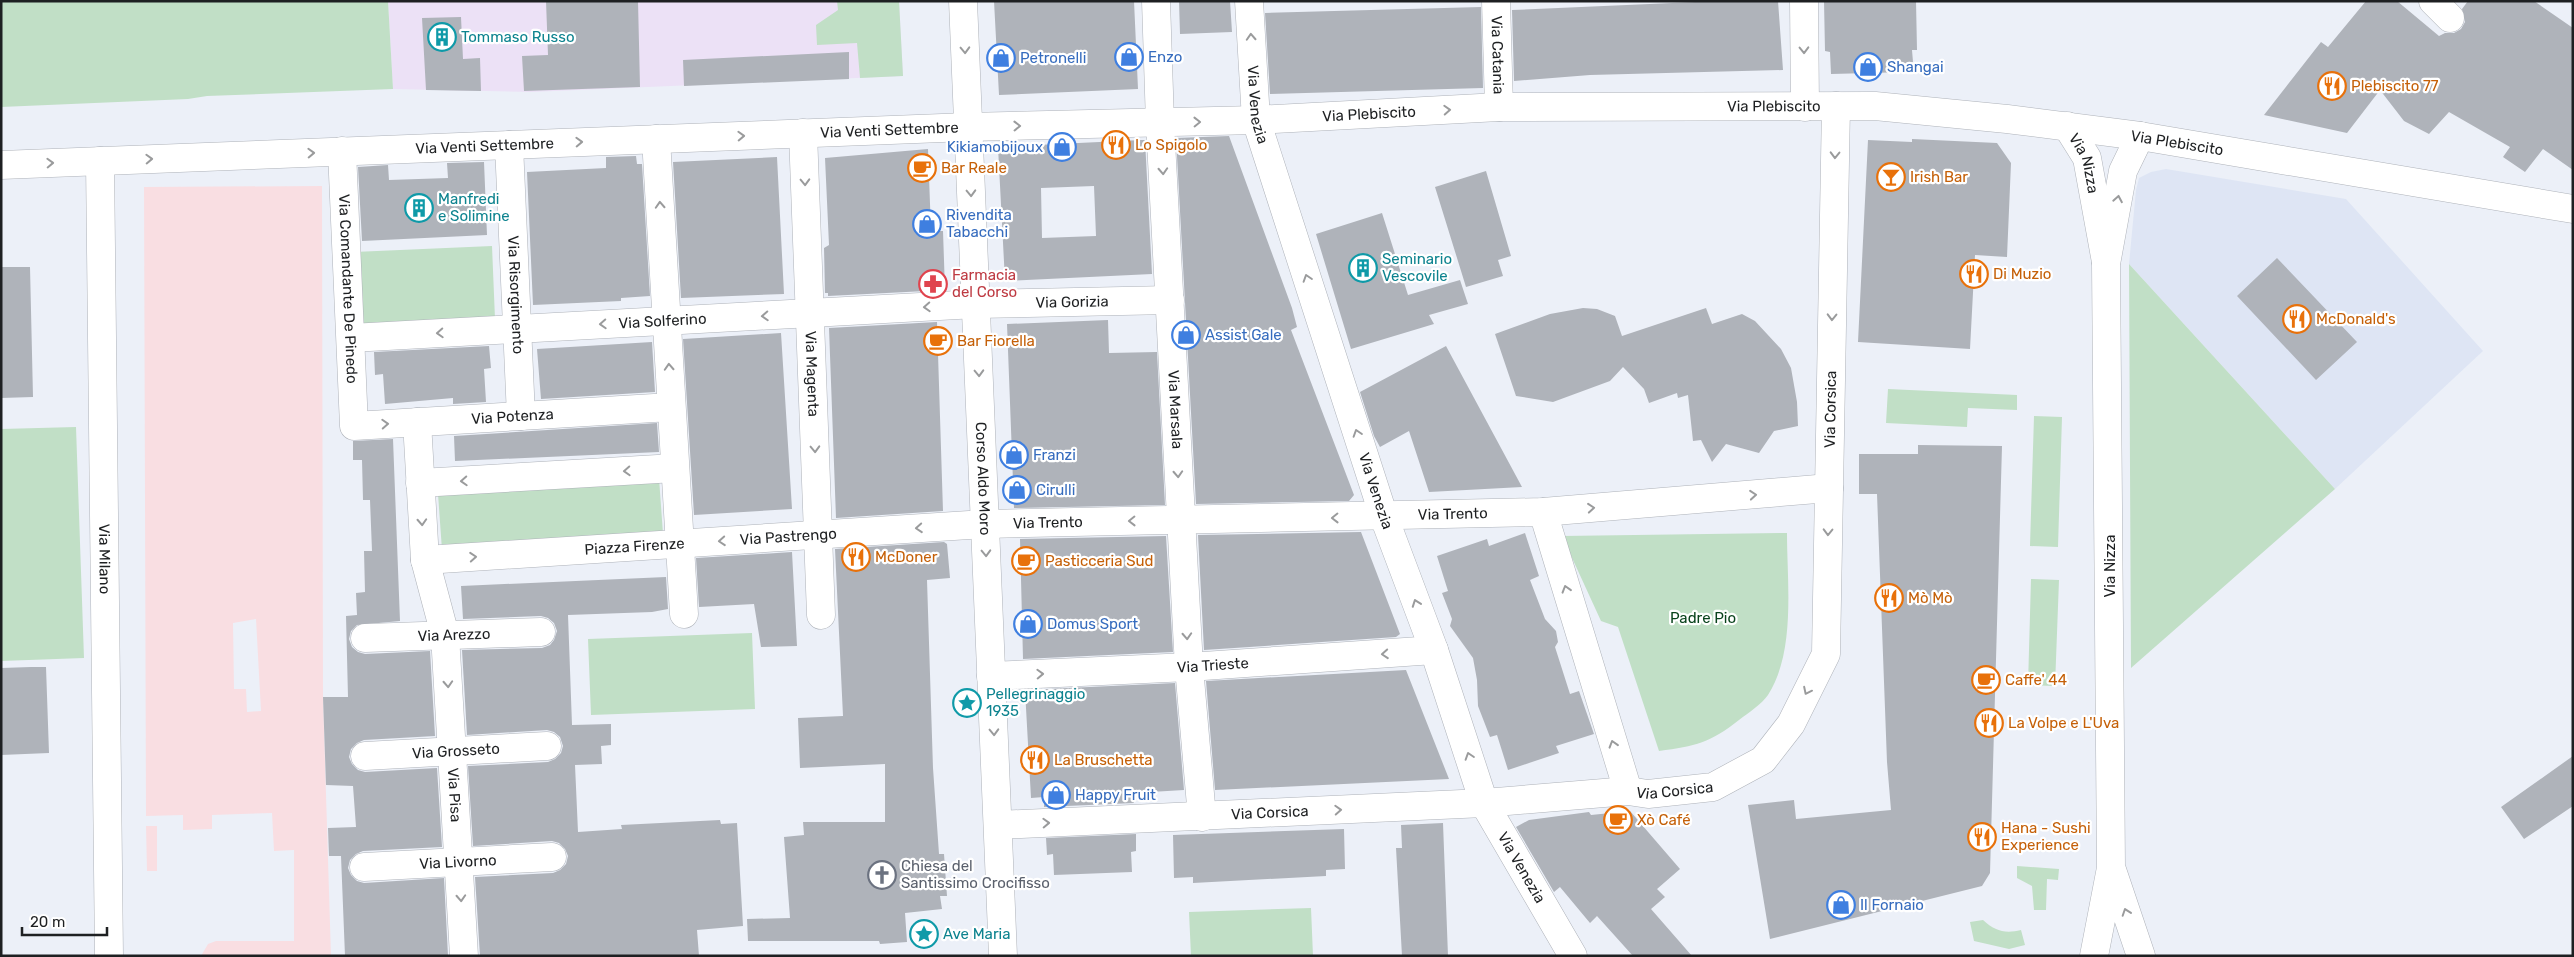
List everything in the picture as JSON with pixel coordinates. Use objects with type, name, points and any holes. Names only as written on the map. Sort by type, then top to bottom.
[{"type":"street","name":"Corso Aldo Moro","points":[[964,1],[1003,956]]},
{"type":"street","name":"Via Marsala","points":[[1156,1],[1160,123],[1189,667],[1202,817]]},
{"type":"street","name":"Via Venezia","points":[[1250,1],[1256,120],[1384,517],[1434,650],[1484,803],[1573,956]]},
{"type":"street","name":"Via Catania","points":[[1496,1],[1499,107]]},
{"type":"street","points":[[1804,1],[1805,107]]},
{"type":"street","name":"Via Corsica","points":[[998,825],[1484,803],[1628,791],[1648,794],[1713,788],[1762,760],[1792,724],[1826,654],[1836,106]]},
{"type":"street","name":"Via Plebiscito","points":[[968,127],[1256,120],[1499,107],[1875,106],[2067,126],[2140,136],[2573,209]]},
{"type":"street","name":"Via Nizza","points":[[2067,126],[2087,158],[2106,264],[2111,868],[2094,956]]},
{"type":"street","name":"Via Venti Settembre","points":[[1,165],[968,127]]},
{"type":"street","name":"Via Magenta","points":[[803,133],[821,615]]},
{"type":"street","name":"Via Nizza","points":[[2106,264],[2123,171],[2140,136]]},
{"type":"street","name":"Piazza Firenze","points":[[425,560],[680,544],[656,139]]},
{"type":"street","name":"Via Risorgimento","points":[[509,145],[521,416]]},
{"type":"street","name":"Via Comandante De Pinedo","points":[[342,151],[354,426]]},
{"type":"street","name":"Via Milano","points":[[100,161],[108,956]]},
{"type":"street","name":"Via Gorizia","points":[[976,304],[1170,300]]},
{"type":"street","name":"Via Solferino","points":[[351,338],[976,304]]},
{"type":"street","name":"Via Potenza","points":[[354,426],[671,407]]},
{"type":"street","points":[[417,422],[425,560]]},
{"type":"street","points":[[420,483],[675,468]]},
{"type":"street","name":"Via Trento","points":[[985,524],[1384,517],[1542,512],[1828,488]]},
{"type":"street","points":[[1542,512],[1628,791]]},
{"type":"street","name":"Via Pastrengo","points":[[680,544],[985,524]]},
{"type":"street","points":[[680,544],[684,614]]},
{"type":"street","name":"Via Pisa","points":[[425,560],[446,635],[464,956]]},
{"type":"street","name":"Via Arezzo","points":[[365,638],[542,632]]},
{"type":"street","name":"Via Trieste","points":[[991,676],[1189,667],[1434,650]]},
{"type":"street","name":"Via Grosseto","points":[[365,756],[547,746]]},
{"type":"street","name":"Via Livorno","points":[[364,867],[552,857]]},
{"type":"street","name":"Via Nizza","points":[[2111,868],[2141,956]]},
{"type":"shaded area","points":[[388,1],[899,1],[903,76],[531,92],[393,89]]},
{"type":"shaded area","points":[[2166,169],[2346,199],[2483,351],[2335,489],[2129,264],[2136,190],[2139,178],[2151,172]]},
{"type":"shaded area","points":[[322,186],[323,697],[331,956],[201,956],[208,944],[216,941],[294,941],[294,850],[274,851],[272,813],[212,815],[212,829],[183,830],[183,815],[146,816],[144,187]],"holes":[[[256,619],[261,711],[247,712],[246,689],[234,689],[233,623]]]},
{"type":"shaded area","points":[[146,826],[157,826],[157,871],[147,871]]},
{"type":"green space","points":[[1,1],[388,1],[393,89],[207,96],[188,99],[1,107]]},
{"type":"green space","points":[[837,1],[899,1],[903,76],[860,78],[857,43],[817,45],[816,25],[838,10]]},
{"type":"green space","points":[[492,246],[495,319],[357,326],[354,252]]},
{"type":"green space","points":[[2129,264],[2335,489],[2131,668]]},
{"type":"green space","points":[[1888,389],[2017,395],[2017,410],[1968,408],[1967,427],[1886,423]]},
{"type":"green space","points":[[2034,416],[2062,417],[2058,547],[2030,546]]},
{"type":"green space","points":[[76,427],[84,658],[1,661],[1,429]]},
{"type":"green space","points":[[659,478],[663,534],[442,550],[438,494]]},
{"type":"green space","name":"Padre Pio","points":[[1787,533],[1788,616],[1786,638],[1783,658],[1777,677],[1768,695],[1729,728],[1711,739],[1693,745],[1659,751],[1618,627],[1601,621],[1562,536]]},
{"type":"green space","points":[[2031,579],[2059,580],[2055,686],[2028,685]]},
{"type":"green space","points":[[752,633],[755,709],[591,715],[588,639]]},
{"type":"green space","points":[[2017,866],[2059,869],[2058,880],[2047,879],[2046,910],[2034,910],[2032,886],[2017,878]]},
{"type":"green space","points":[[1311,908],[1313,956],[1191,956],[1189,912]]},
{"type":"green space","points":[[1983,920],[2000,931],[2021,930],[2025,945],[2009,949],[1974,941],[1970,922]]},
{"type":"building","points":[[546,1],[638,1],[640,87],[524,91],[522,56],[548,55]]},
{"type":"building","points":[[994,1],[1134,1],[1138,89],[999,95]]},
{"type":"building","points":[[1179,1],[1230,1],[1232,32],[1180,34]]},
{"type":"building","points":[[1718,1],[1778,1],[1783,70],[1590,75],[1514,81],[1512,10]]},
{"type":"building","points":[[1824,1],[1916,1],[1917,50],[1912,50],[1913,62],[1908,63],[1908,72],[1831,74],[1830,52],[1825,51]]},
{"type":"building","points":[[2366,1],[2397,1],[2439,36],[2445,33],[2454,33],[2461,29],[2465,22],[2462,9],[2468,1],[2534,1],[2573,28],[2573,170],[2543,149],[2525,172],[2503,157],[2510,147],[2449,112],[2429,134],[2404,121],[2380,90],[2347,133],[2264,115],[2321,42],[2328,47]]},
{"type":"building","points":[[1481,7],[1483,88],[1270,94],[1265,13]]},
{"type":"building","name":"Tommaso Russo","points":[[461,17],[463,59],[480,58],[481,91],[426,90],[422,18]]},
{"type":"building","points":[[849,52],[849,79],[684,86],[683,60]]},
{"type":"building","points":[[1229,136],[1292,308],[1297,327],[1291,330],[1354,495],[1349,501],[1196,504],[1176,138]]},
{"type":"building","points":[[1912,139],[1997,143],[2011,163],[2007,257],[1975,255],[1970,349],[1858,342],[1868,140],[1912,142]]},
{"type":"building","points":[[1145,140],[1152,274],[1005,281],[998,147]],"holes":[[[1094,186],[1096,236],[1042,238],[1041,188]]]},
{"type":"building","points":[[928,149],[931,231],[943,231],[945,290],[828,296],[828,293],[825,293],[824,248],[829,245],[825,158]]},
{"type":"building","points":[[636,156],[637,164],[642,164],[650,296],[621,298],[621,301],[533,305],[527,172],[606,168],[606,157]]},
{"type":"building","points":[[777,157],[784,294],[681,298],[673,162]]},
{"type":"building","name":"Manfredi e Solimine","points":[[484,162],[487,235],[362,241],[358,167],[388,165],[389,180],[448,178],[447,163]]},
{"type":"building","points":[[1486,171],[1511,256],[1498,260],[1503,276],[1466,287],[1435,187]]},
{"type":"building","name":"Seminario Vescovile","points":[[1382,213],[1408,295],[1460,280],[1468,304],[1429,315],[1434,324],[1351,349],[1316,234]]},
{"type":"building","name":"McDonald's","points":[[2277,258],[2357,342],[2316,380],[2237,296]]},
{"type":"building","points":[[1,267],[30,267],[33,397],[1,398]]},
{"type":"building","points":[[1583,308],[1597,309],[1615,316],[1622,336],[1706,308],[1712,324],[1742,314],[1755,321],[1781,349],[1791,368],[1797,402],[1798,426],[1774,431],[1759,453],[1726,444],[1712,462],[1701,440],[1693,441],[1688,395],[1678,398],[1677,393],[1649,403],[1644,389],[1623,367],[1610,381],[1553,402],[1516,396],[1495,334],[1550,314]]},
{"type":"building","points":[[1108,320],[1109,353],[1157,352],[1165,505],[1014,508],[1007,324]]},
{"type":"building","points":[[937,322],[943,511],[836,518],[829,328]]},
{"type":"building","points":[[781,333],[792,509],[694,515],[683,339]]},
{"type":"building","points":[[652,342],[655,392],[541,399],[537,349]]},
{"type":"building","points":[[489,346],[491,368],[484,369],[486,402],[453,404],[453,398],[385,404],[383,374],[375,375],[374,352]]},
{"type":"building","points":[[1446,346],[1522,487],[1429,492],[1409,431],[1380,447],[1374,436],[1360,392]]},
{"type":"building","points":[[657,423],[659,452],[455,461],[454,436]]},
{"type":"building","points":[[393,439],[400,621],[357,625],[351,631],[349,639],[352,647],[358,652],[365,654],[430,651],[435,736],[364,740],[357,743],[351,749],[349,757],[352,764],[358,770],[365,772],[437,768],[442,847],[363,851],[356,854],[350,860],[348,868],[351,875],[357,881],[364,883],[444,878],[448,956],[345,956],[341,856],[329,856],[328,828],[356,827],[353,786],[326,785],[323,697],[348,697],[346,616],[357,615],[356,593],[365,592],[364,551],[372,551],[370,500],[363,500],[362,460],[353,460],[353,441]]},
{"type":"building","points":[[1918,445],[2002,446],[1990,873],[1982,886],[1770,939],[1748,805],[1794,800],[1796,819],[1891,810],[1887,762],[1877,494],[1859,494],[1859,454],[1918,454]]},
{"type":"building","points":[[1361,532],[1400,634],[1396,637],[1204,650],[1198,535]]},
{"type":"building","points":[[1525,533],[1539,576],[1530,580],[1545,619],[1556,631],[1558,642],[1555,647],[1570,694],[1579,691],[1594,734],[1556,746],[1559,753],[1508,770],[1497,735],[1490,737],[1478,706],[1477,680],[1473,658],[1450,626],[1452,619],[1442,593],[1448,591],[1437,556],[1487,539],[1489,546]]},
{"type":"building","points":[[1166,536],[1173,652],[1023,659],[1020,539]]},
{"type":"building","points":[[944,542],[947,544],[950,578],[927,580],[933,768],[939,854],[944,854],[947,896],[940,896],[942,909],[905,913],[907,942],[880,944],[879,941],[748,941],[747,919],[790,918],[784,837],[804,835],[803,822],[885,822],[885,764],[800,768],[798,718],[843,716],[835,549]]},
{"type":"building","points":[[792,552],[797,646],[761,647],[754,604],[699,607],[696,558]]},
{"type":"building","points":[[666,577],[668,609],[652,612],[568,615],[572,725],[611,724],[611,745],[601,746],[602,764],[575,765],[578,832],[622,829],[621,825],[720,820],[721,824],[737,823],[743,926],[697,930],[699,956],[480,956],[475,877],[553,873],[560,870],[566,864],[568,856],[565,849],[559,843],[552,841],[473,846],[468,766],[548,762],[555,759],[561,753],[563,746],[560,737],[554,732],[547,730],[467,735],[462,650],[542,648],[550,645],[557,631],[554,623],[548,618],[541,616],[463,619],[461,586]]},
{"type":"building","points":[[46,667],[49,753],[1,755],[1,668]]},
{"type":"building","points":[[1406,670],[1449,779],[1215,790],[1206,681]]},
{"type":"building","points":[[1175,683],[1184,790],[1134,793],[1134,803],[1044,807],[1044,797],[1031,798],[1025,690]]},
{"type":"building","points":[[2573,756],[2573,806],[2524,839],[2501,807]]},
{"type":"building","points":[[1630,811],[1680,869],[1657,889],[1665,897],[1651,909],[1692,956],[1633,956],[1597,916],[1590,923],[1560,887],[1554,892],[1516,827],[1529,820],[1589,812],[1591,815]]},
{"type":"building","points":[[1443,823],[1448,956],[1402,956],[1396,848],[1402,848],[1401,825]]},
{"type":"building","points":[[1344,829],[1345,869],[1326,870],[1326,876],[1193,883],[1193,877],[1174,878],[1173,835]]},
{"type":"building","points":[[1136,834],[1136,851],[1131,852],[1132,872],[1054,875],[1053,854],[1047,855],[1046,838]]},
{"type":"place","name":"Tommaso Russo","points":[[442,37]]},
{"type":"place","name":"Enzo","points":[[1129,57]]},
{"type":"place","name":"Petronelli","points":[[1001,58]]},
{"type":"place","name":"Shangai","points":[[1868,67]]},
{"type":"place","name":"Plebiscito 77","points":[[2332,86]]},
{"type":"place","name":"Lo Spigolo","points":[[1116,145]]},
{"type":"place","name":"Kikiamobijoux","points":[[1062,147]]},
{"type":"place","name":"Bar Reale","points":[[922,168]]},
{"type":"place","name":"Irish Bar","points":[[1891,177]]},
{"type":"place","name":"Manfredi e Solimine","points":[[419,208]]},
{"type":"place","name":"Rivendita Tabacchi","points":[[927,224]]},
{"type":"place","name":"Seminario Vescovile","points":[[1363,268]]},
{"type":"place","name":"Di Muzio","points":[[1974,274]]},
{"type":"place","name":"Farmacia del Corso","points":[[933,284]]},
{"type":"place","name":"McDonald's","points":[[2297,319]]},
{"type":"place","name":"Assist Gale","points":[[1186,335]]},
{"type":"place","name":"Bar Fiorella","points":[[938,341]]},
{"type":"place","name":"Franzi","points":[[1014,455]]},
{"type":"place","name":"Cirulli","points":[[1017,490]]},
{"type":"place","name":"McDoner","points":[[856,557]]},
{"type":"place","name":"Pasticceria Sud","points":[[1026,561]]},
{"type":"place","name":"Mò Mò","points":[[1889,598]]},
{"type":"place","name":"Domus Sport","points":[[1028,624]]},
{"type":"place","name":"Caffe' 44","points":[[1986,680]]},
{"type":"place","name":"Pellegrinaggio 1935","points":[[967,703]]},
{"type":"place","name":"La Volpe e L'Uva","points":[[1989,723]]},
{"type":"place","name":"La Bruschetta","points":[[1035,760]]},
{"type":"place","name":"Happy Fruit","points":[[1056,795]]},
{"type":"place","name":"Xò Café","points":[[1618,820]]},
{"type":"place","name":"Hana - Sushi Experience","points":[[1982,837]]},
{"type":"place","name":"Chiesa del Santissimo Crocifisso","points":[[882,875]]},
{"type":"place","name":"Il Fornaio","points":[[1841,905]]},
{"type":"place","name":"Ave Maria","points":[[924,934]]}]
